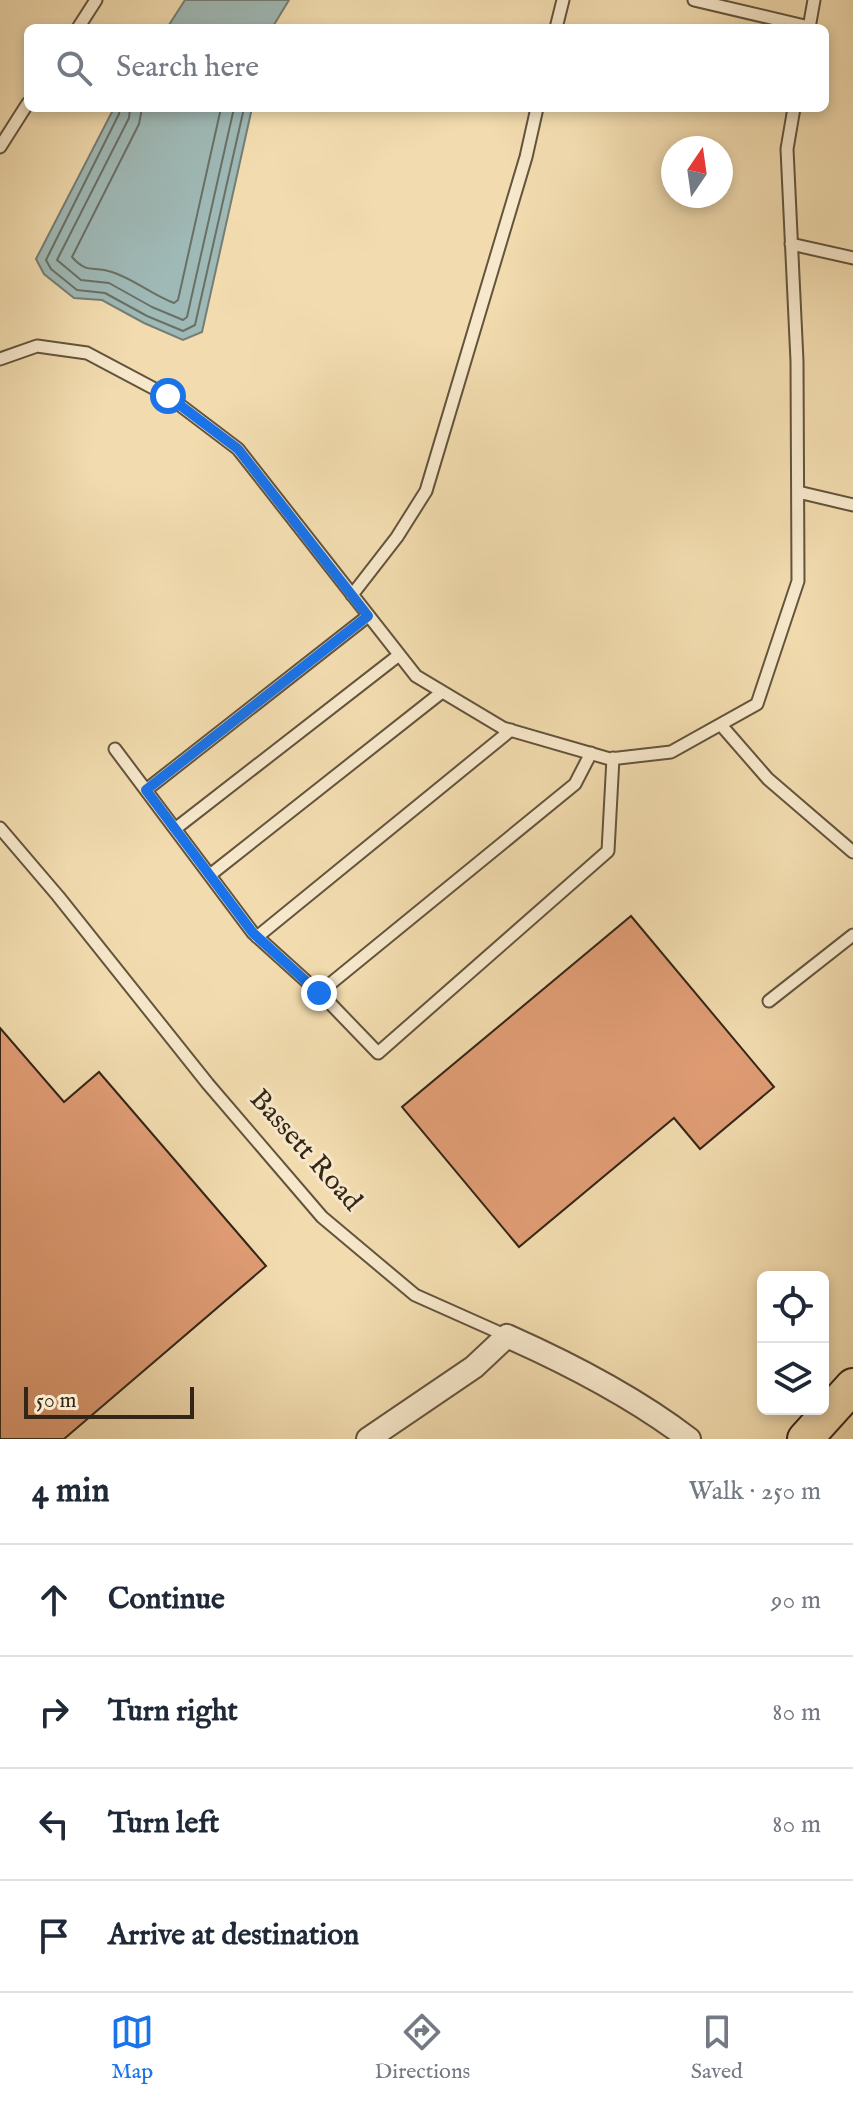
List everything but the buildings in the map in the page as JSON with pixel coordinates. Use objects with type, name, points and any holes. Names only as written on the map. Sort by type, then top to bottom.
[{"type":"main road","points":[[805,1439],[853,1386]]},
{"type":"street","points":[[368,1439],[474,1367],[507,1336]]},
{"type":"street","name":"Bassett Road","points":[[507,1336],[554,1357],[647,1409],[689,1439]]},
{"type":"lane","points":[[81,24],[96,0]]},
{"type":"lane","points":[[557,24],[563,0]]},
{"type":"lane","points":[[694,0],[796,24]]},
{"type":"lane","points":[[810,24],[814,0]]},
{"type":"lane","points":[[0,147],[24,109]]},
{"type":"lane","points":[[352,595],[397,537],[426,491],[526,157],[536,112]]},
{"type":"lane","points":[[0,359],[37,346],[87,353],[168,396],[238,449],[416,676],[503,728],[613,758],[671,752],[757,704],[798,581],[797,361],[787,149],[793,112]]},
{"type":"lane","points":[[791,244],[853,258]]},
{"type":"lane","points":[[798,492],[853,505]]},
{"type":"lane","points":[[146,790],[368,616]]},
{"type":"lane","points":[[175,829],[399,655]]},
{"type":"lane","points":[[210,875],[442,692]]},
{"type":"lane","points":[[721,725],[768,779],[853,852]]},
{"type":"lane","points":[[257,937],[511,730]]},
{"type":"lane","points":[[115,749],[257,937],[319,993],[378,1053],[608,851],[613,758]]},
{"type":"lane","points":[[319,993],[575,784],[591,753]]},
{"type":"lane","name":"Bassett Road","points":[[0,828],[208,1084],[322,1217],[415,1295],[507,1336]]},
{"type":"lane","points":[[769,1001],[853,935]]},
{"type":"water","points":[[185,0],[289,0],[274,24],[170,24]]},
{"type":"water","points":[[112,112],[251,112],[202,332],[183,340],[102,300],[74,298],[44,274],[36,259]]},
{"type":"route","points":[[168,396],[238,449],[368,616],[146,790],[253,933],[319,993]]}]
